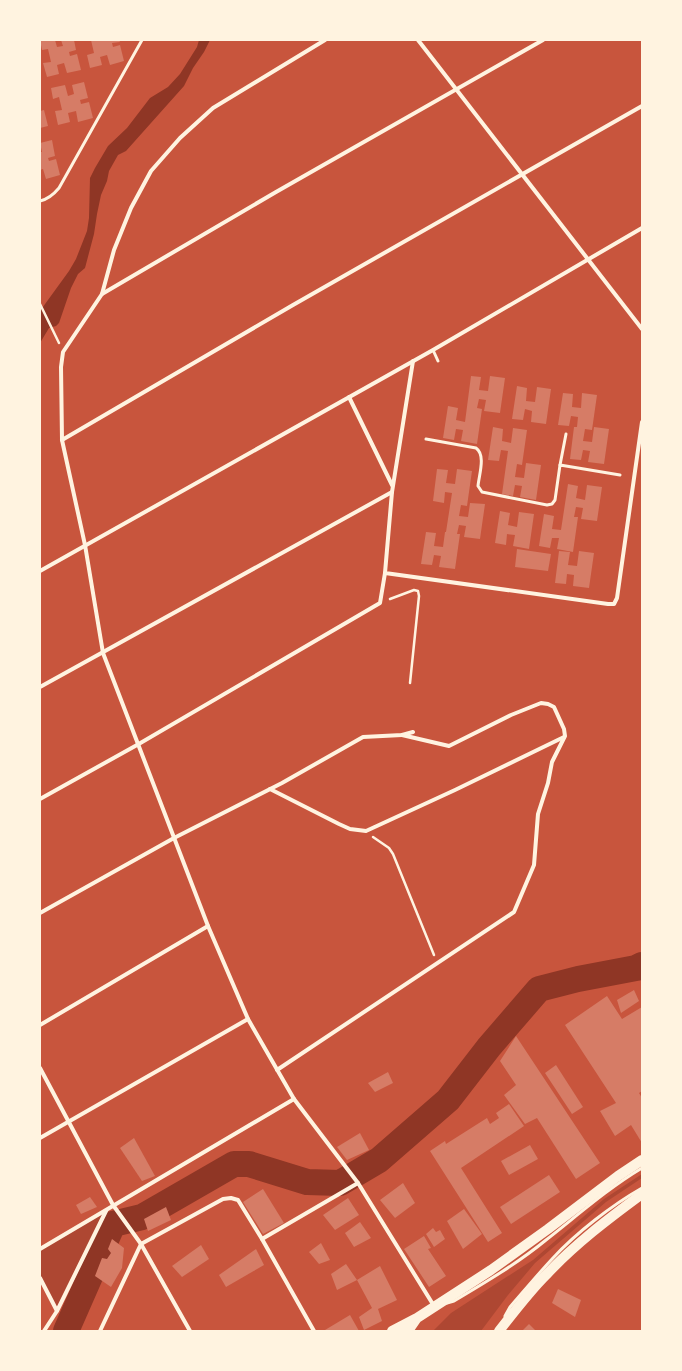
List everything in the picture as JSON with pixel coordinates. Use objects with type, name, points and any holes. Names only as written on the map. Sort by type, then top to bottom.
[{"type":"main road","points":[[392,1331],[417,1318],[508,1257],[642,1160]]},
{"type":"main road","points":[[498,1331],[546,1275],[571,1251],[601,1224],[642,1194]]},
{"type":"main road","points":[[408,1331],[417,1318]]},
{"type":"street","points":[[326,40],[213,108],[180,138],[151,171],[131,208],[114,250],[102,294],[63,352],[61,367],[62,440],[85,545],[103,653],[137,745],[208,926],[248,1019],[294,1099],[354,1177],[434,1306]]},
{"type":"street","points":[[418,40],[642,328]]},
{"type":"street","points":[[102,294],[276,192],[543,40]]},
{"type":"street","points":[[62,440],[293,305],[642,106]]},
{"type":"street","points":[[40,571],[349,398],[642,228]]},
{"type":"street","points":[[40,799],[137,745],[380,603],[385,573],[392,492],[413,361]]},
{"type":"street","points":[[349,398],[393,485]]},
{"type":"street","points":[[385,573],[614,604],[617,598],[642,422]]},
{"type":"street","points":[[40,687],[392,492]]},
{"type":"street","points":[[277,1070],[514,912],[534,865],[538,814],[548,783],[552,762],[565,736],[564,729],[554,707],[542,703],[511,715],[449,746],[402,735]]},
{"type":"street","points":[[40,913],[174,838],[270,789],[363,738],[402,735],[413,732]]},
{"type":"street","points":[[270,789],[350,829],[366,831],[455,790],[565,736]]},
{"type":"street","points":[[40,1025],[208,926]]},
{"type":"street","points":[[40,1138],[248,1019]]},
{"type":"street","points":[[40,1068],[113,1206],[141,1244],[190,1331]]},
{"type":"street","points":[[40,1249],[294,1099]]},
{"type":"street","points":[[262,1239],[358,1183]]},
{"type":"street","points":[[100,1331],[141,1244],[223,1200],[231,1198],[238,1200],[314,1331]]},
{"type":"street","points":[[44,1331],[57,1311],[106,1210]]},
{"type":"street","points":[[40,1278],[57,1311]]},
{"type":"lane","points":[[40,202],[53,195],[59,188],[142,40]]},
{"type":"lane","points":[[433,350],[438,361]]},
{"type":"lane","points":[[426,439],[479,449],[482,456],[478,486],[480,490],[486,493],[550,505],[555,500],[566,434]]},
{"type":"lane","points":[[560,465],[620,475]]},
{"type":"lane","points":[[434,1306],[454,1301],[496,1277],[546,1241],[576,1215],[620,1181],[642,1168]]},
{"type":"lane","points":[[498,1331],[510,1307],[554,1257],[589,1225],[630,1194],[642,1188]]},
{"type":"path","points":[[40,304],[60,345]]},
{"type":"path","points":[[380,603],[414,590],[418,591],[419,596],[410,683]]},
{"type":"path","points":[[366,831],[389,848],[393,854],[437,963]]},
{"type":"shaded area","points":[[199,40],[210,40],[184,86],[126,151],[118,155],[109,171],[107,181],[101,195],[94,234],[85,268],[78,274],[71,288],[59,323],[56,326],[49,328],[40,343],[40,311],[69,271],[76,259],[87,231],[89,218],[90,178],[95,168],[108,146],[127,128],[150,98],[168,87],[180,74],[197,47]]},
{"type":"shaded area","points":[[642,1174],[642,1178],[606,1202],[535,1263],[508,1295],[481,1331],[433,1331],[451,1313],[533,1260],[604,1199]]},
{"type":"shaded area","points":[[106,1210],[57,1311],[40,1278],[40,1249]]},
{"type":"building","points":[[40,40],[55,40],[57,47],[63,46],[61,40],[74,40],[76,50],[69,52],[70,56],[77,54],[81,70],[67,73],[64,63],[57,65],[59,74],[47,77],[43,63],[51,62],[48,49],[42,50]]},
{"type":"building","points":[[91,40],[119,40],[120,42],[112,43],[113,47],[120,45],[124,61],[110,65],[107,55],[100,57],[102,65],[90,68],[87,55],[94,53]]},
{"type":"building","points":[[84,82],[88,98],[80,100],[81,104],[89,102],[93,118],[78,122],[76,111],[68,113],[70,122],[58,125],[55,111],[62,110],[59,97],[53,99],[51,88],[65,85],[68,96],[74,94],[72,85]]},
{"type":"building","points":[[44,110],[48,126],[40,128],[40,111]]},
{"type":"building","points":[[52,140],[55,156],[48,158],[49,161],[56,159],[60,175],[46,179],[43,169],[40,170],[40,152],[42,152],[40,143]]},
{"type":"building","points":[[471,376],[481,377],[479,390],[488,391],[490,376],[505,378],[500,413],[484,411],[486,400],[479,399],[477,408],[482,409],[477,444],[461,441],[463,430],[456,429],[454,440],[443,438],[448,406],[458,408],[456,420],[465,422]]},
{"type":"building","points":[[517,386],[527,388],[526,401],[535,402],[537,387],[551,389],[546,424],[531,422],[532,411],[525,409],[523,420],[512,419]]},
{"type":"building","points":[[563,393],[573,394],[572,407],[581,408],[582,393],[597,395],[592,430],[585,429],[583,441],[592,442],[594,427],[609,429],[604,464],[588,462],[590,451],[583,450],[581,460],[570,459],[574,427],[577,427],[578,417],[571,416],[569,426],[558,425]]},
{"type":"building","points":[[493,427],[503,429],[502,441],[511,443],[513,428],[527,430],[522,465],[517,464],[515,477],[524,478],[526,463],[541,465],[536,500],[520,497],[522,486],[515,485],[513,496],[502,494],[508,451],[501,450],[499,461],[488,460]]},
{"type":"building","points":[[437,469],[448,470],[446,483],[455,484],[457,469],[472,471],[467,506],[461,505],[459,516],[468,517],[470,503],[485,504],[480,539],[464,537],[466,526],[459,525],[457,534],[460,534],[455,569],[439,567],[441,556],[434,555],[432,565],[421,564],[426,532],[436,533],[434,546],[443,547],[446,532],[452,493],[445,492],[444,503],[433,501]]},
{"type":"building","points":[[568,484],[578,486],[576,498],[585,500],[587,485],[602,487],[597,521],[581,519],[583,508],[576,507],[574,517],[578,517],[573,552],[557,549],[559,538],[552,538],[550,548],[539,546],[544,514],[554,516],[552,529],[561,530]]},
{"type":"building","points":[[500,511],[510,513],[508,525],[517,527],[519,512],[534,514],[529,549],[513,546],[515,535],[507,534],[506,545],[495,543]]},
{"type":"building","points":[[517,549],[551,554],[548,571],[515,567]]},
{"type":"building","points":[[559,551],[570,552],[568,565],[577,566],[579,551],[594,553],[589,588],[573,586],[574,575],[567,574],[566,584],[555,583]]},
{"type":"building","points":[[634,990],[639,1001],[621,1013],[617,1000]]},
{"type":"building","points":[[607,996],[622,1019],[642,1007],[642,1091],[639,1093],[642,1098],[642,1143],[631,1125],[615,1136],[600,1111],[616,1103],[565,1025]]},
{"type":"building","points":[[516,1036],[600,1163],[576,1179],[537,1118],[525,1124],[504,1095],[516,1085],[500,1061]]},
{"type":"building","points":[[556,1065],[583,1107],[572,1114],[545,1073]]},
{"type":"building","points":[[388,1072],[393,1083],[375,1092],[368,1083]]},
{"type":"building","points":[[509,1104],[524,1126],[461,1168],[502,1233],[488,1242],[430,1151],[445,1141],[446,1144],[487,1118],[490,1124],[499,1118],[496,1113]]},
{"type":"building","points":[[360,1133],[369,1150],[347,1160],[337,1147]]},
{"type":"building","points":[[134,1138],[155,1176],[142,1181],[120,1148]]},
{"type":"building","points":[[530,1145],[538,1159],[509,1175],[501,1161]]},
{"type":"building","points":[[549,1175],[560,1192],[511,1224],[500,1207]]},
{"type":"building","points":[[403,1183],[415,1203],[395,1218],[380,1200]]},
{"type":"building","points":[[263,1189],[284,1223],[263,1234],[243,1202]]},
{"type":"building","points":[[90,1197],[97,1207],[81,1214],[76,1205]]},
{"type":"building","points":[[348,1198],[359,1215],[335,1230],[323,1215]]},
{"type":"building","points":[[166,1207],[171,1220],[148,1231],[144,1219]]},
{"type":"building","points":[[464,1209],[482,1234],[463,1249],[447,1221]]},
{"type":"building","points":[[360,1222],[371,1238],[354,1247],[345,1233]]},
{"type":"building","points":[[433,1228],[436,1232],[440,1230],[445,1239],[434,1247],[426,1234]]},
{"type":"building","points":[[424,1236],[431,1248],[428,1249],[446,1276],[429,1287],[404,1249]]},
{"type":"building","points":[[112,1239],[124,1248],[122,1268],[111,1287],[95,1276],[102,1258],[107,1259],[111,1253],[108,1249]]},
{"type":"building","points":[[321,1243],[330,1260],[319,1264],[309,1252]]},
{"type":"building","points":[[201,1245],[209,1259],[182,1277],[172,1266]]},
{"type":"building","points":[[256,1249],[264,1265],[226,1287],[219,1275]]},
{"type":"building","points":[[346,1264],[357,1280],[337,1290],[331,1274]]},
{"type":"building","points":[[380,1266],[397,1300],[378,1309],[382,1321],[364,1330],[359,1317],[372,1308],[357,1280]]},
{"type":"building","points":[[558,1289],[581,1300],[575,1317],[552,1303]]},
{"type":"building","points":[[350,1315],[359,1331],[325,1330]]},
{"type":"building","points":[[529,1324],[536,1331],[522,1331]]},
{"type":"waterway","points":[[66,1331],[113,1224],[142,1217],[234,1164],[249,1164],[307,1182],[340,1183],[379,1160],[448,1100],[489,1047],[539,989],[578,979],[636,968],[642,965]]}]
